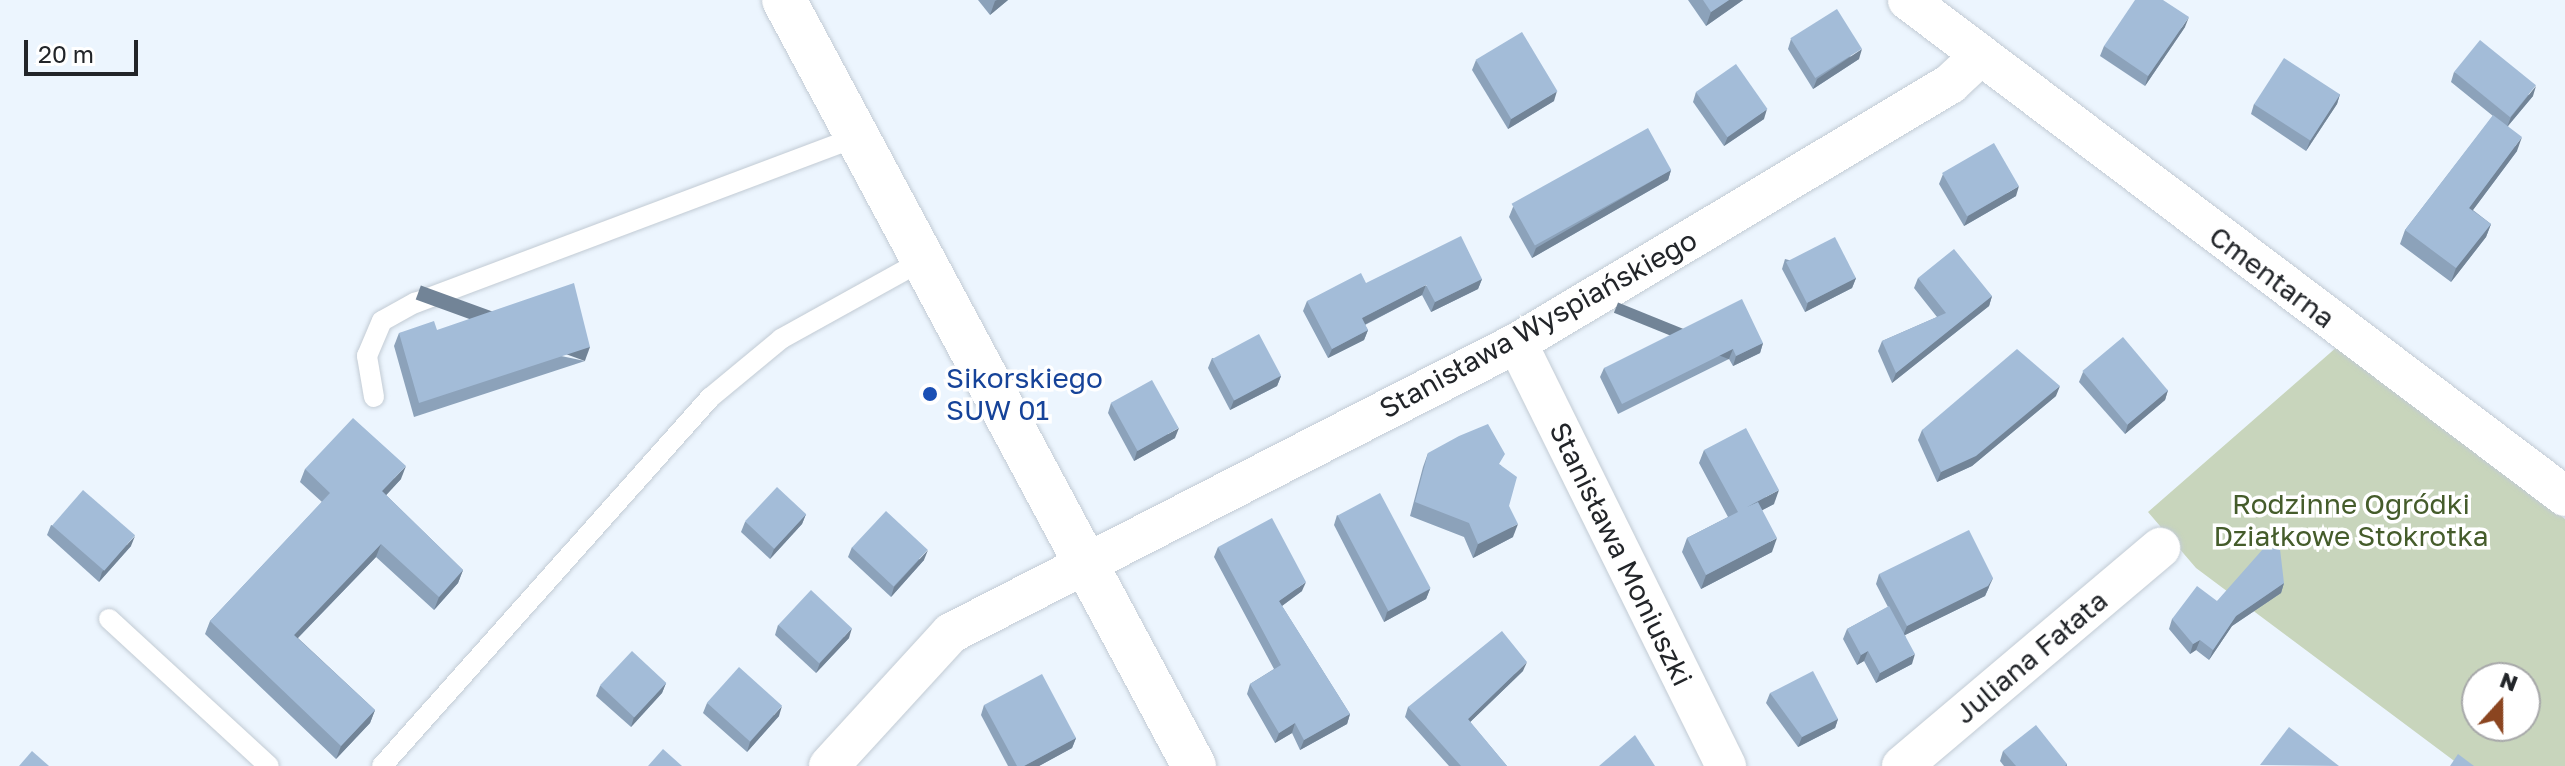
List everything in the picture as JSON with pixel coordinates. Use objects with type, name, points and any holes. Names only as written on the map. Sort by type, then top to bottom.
[{"type":"street","points":[[784,0],[1082,564],[1194,766]]},
{"type":"street","name":"Cmentarna","points":[[1908,0],[1979,57],[2565,496]]},
{"type":"street","name":"Stanisława Wyspiańskiego","points":[[829,766],[951,633],[1517,343],[1950,84],[1979,57]]},
{"type":"street","name":"Stanisława Moniuszki","points":[[1517,343],[1726,766]]},
{"type":"street","name":"Juliana Fałata","points":[[1902,766],[2160,548]]},
{"type":"lane","points":[[374,397],[367,356],[382,321],[415,303],[857,137]]},
{"type":"lane","points":[[382,766],[711,397],[781,339],[922,261]]},
{"type":"lane","points":[[109,619],[269,766]]},
{"type":"green space","name":"Rodzinne Ogródki Działkowe Stokrotka","points":[[2338,346],[2565,519],[2565,766],[2461,766],[2196,568],[2148,512]]},
{"type":"building","points":[[1703,0],[1729,0],[1711,12]]},
{"type":"building","points":[[2135,0],[2163,0],[2189,17],[2148,76],[2104,46]]},
{"type":"building","points":[[1837,9],[1862,49],[1815,78],[1790,38]]},
{"type":"building","points":[[1522,32],[1558,91],[1511,119],[1476,60]]},
{"type":"building","points":[[2480,40],[2536,85],[2510,117],[2454,72]]},
{"type":"building","points":[[2284,58],[2340,94],[2310,141],[2254,104]]},
{"type":"building","points":[[1736,64],[1768,109],[1727,137],[1696,92]]},
{"type":"building","points":[[2493,115],[2522,137],[2469,208],[2491,224],[2456,268],[2405,230]]},
{"type":"building","points":[[1648,128],[1671,170],[1535,246],[1512,204]]},
{"type":"building","points":[[1994,143],[2019,186],[1967,216],[1942,173]]},
{"type":"building","points":[[1461,236],[1482,279],[1435,302],[1426,285],[1362,318],[1368,330],[1332,349],[1307,301],[1361,273],[1366,283]]},
{"type":"building","points":[[1835,237],[1856,278],[1807,303],[1786,262]]},
{"type":"building","points":[[1954,249],[1992,296],[1896,373],[1882,341],[1946,313],[1918,278]]},
{"type":"building","points":[[574,283],[590,347],[419,403],[399,333],[434,321],[437,330]]},
{"type":"building","points":[[1742,299],[1763,343],[1736,356],[1733,349],[1622,404],[1604,368]]},
{"type":"building","points":[[1259,334],[1281,375],[1234,400],[1212,359]]},
{"type":"building","points":[[2123,337],[2168,391],[2127,425],[2082,371]]},
{"type":"building","points":[[2017,349],[2060,386],[1976,456],[1941,472],[1922,430]]},
{"type":"building","points":[[1152,380],[1179,428],[1138,451],[1111,403]]},
{"type":"building","points":[[353,418],[406,466],[382,491],[463,570],[439,597],[381,544],[294,635],[375,710],[341,746],[210,621],[330,493],[305,469]]},
{"type":"building","points":[[1488,424],[1505,454],[1499,464],[1517,477],[1509,506],[1518,524],[1478,544],[1469,523],[1415,502],[1428,453]]},
{"type":"building","points":[[1746,428],[1779,490],[1747,507],[1758,502],[1777,538],[1706,575],[1687,538],[1738,512],[1704,450]]},
{"type":"building","points":[[777,487],[806,514],[774,549],[745,521]]},
{"type":"building","points":[[83,490],[135,535],[104,571],[52,525]]},
{"type":"building","points":[[1380,493],[1431,588],[1388,611],[1338,516]]},
{"type":"building","points":[[886,511],[928,550],[894,586],[852,548]]},
{"type":"building","points":[[1272,518],[1306,582],[1279,601],[1350,714],[1304,740],[1295,723],[1279,733],[1250,684],[1281,665],[1218,547]]},
{"type":"building","points":[[1969,530],[1993,578],[1988,586],[1907,626],[1879,574]]},
{"type":"building","points":[[2278,532],[2284,583],[2236,616],[2213,650],[2200,640],[2193,644],[2172,619],[2197,586],[2217,601]]},
{"type":"building","points":[[811,590],[852,628],[819,663],[778,625]]},
{"type":"building","points":[[1889,606],[1915,654],[1880,673],[1868,651],[1861,655],[1847,629]]},
{"type":"building","points":[[1502,631],[1527,662],[1468,719],[1507,766],[1461,766],[1408,707]]},
{"type":"building","points":[[632,651],[666,683],[634,717],[600,685]]},
{"type":"building","points":[[739,667],[782,706],[750,741],[707,703]]},
{"type":"building","points":[[1813,671],[1838,719],[1802,737],[1770,693]]},
{"type":"building","points":[[1042,674],[1076,738],[1024,766],[1017,766],[984,705]]},
{"type":"building","points":[[2036,725],[2067,764],[2065,766],[2016,766],[2003,751]]},
{"type":"building","points":[[2289,727],[2339,766],[2260,765]]},
{"type":"building","points":[[1635,735],[1655,766],[1599,766]]},
{"type":"building","points":[[663,749],[682,766],[648,766]]},
{"type":"building","points":[[32,751],[49,766],[19,766]]},
{"type":"building","points":[[2458,754],[2474,766],[2450,766]]},
{"type":"place","name":"Sikorskiego SUW 01","points":[[930,394]]}]
